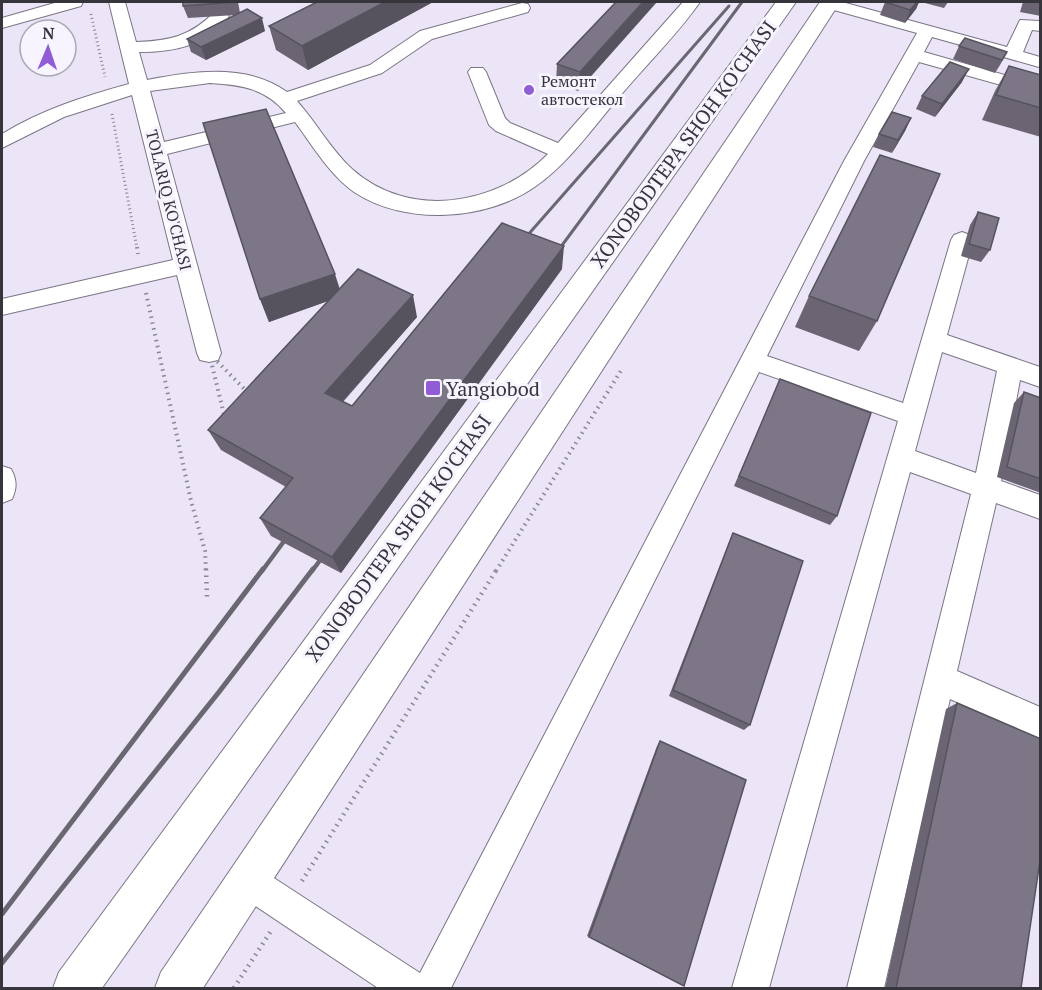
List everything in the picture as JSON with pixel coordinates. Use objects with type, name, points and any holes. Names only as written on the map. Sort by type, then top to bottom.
[{"type":"highway","name":"XONOBODTEPA SHOH KO'CHASI","points":[[75,988],[786,2]]},
{"type":"highway","name":"XONOBODTEPA SHOH KO'CHASI","points":[[177,988],[829,2]]},
{"type":"street","points":[[2,22],[75,2]]},
{"type":"street","name":"TOLARIQ KO'CHASI","points":[[117,2],[209,353]]},
{"type":"street","points":[[2,142],[44,117],[108,96],[194,78],[222,77],[246,80],[268,88],[284,99],[352,180],[381,196],[416,206],[465,206],[494,198],[532,179],[561,152],[692,2]]},
{"type":"street","points":[[829,2],[1039,62]]},
{"type":"street","points":[[128,47],[156,47],[194,39],[210,28],[218,8]]},
{"type":"street","points":[[284,99],[376,69],[426,35],[522,8]]},
{"type":"street","points":[[1013,54],[1026,24],[1041,26]]},
{"type":"street","points":[[432,988],[854,160],[927,31]]},
{"type":"street","points":[[128,47],[156,66],[194,78]]},
{"type":"street","points":[[913,55],[1041,91]]},
{"type":"street","points":[[477,72],[496,121],[503,127],[561,152]]},
{"type":"street","points":[[157,150],[297,116]]},
{"type":"street","points":[[750,988],[962,240]]},
{"type":"street","points":[[2,307],[185,265]]},
{"type":"street","points":[[933,339],[1041,377]]},
{"type":"street","points":[[752,360],[912,416]]},
{"type":"street","points":[[865,988],[986,488],[1010,366]]},
{"type":"street","points":[[900,457],[1041,507]]},
{"type":"street","points":[[2,477],[2,491]]},
{"type":"street","points":[[940,679],[1041,723]]},
{"type":"street","points":[[248,881],[410,988]]},
{"type":"path","points":[[91,12],[143,276],[191,501],[205,551],[207,598]]},
{"type":"path","points":[[209,353],[261,405],[230,439],[215,374],[209,353]]},
{"type":"path","points":[[234,988],[627,361]]},
{"type":"building","points":[[183,2],[236,2],[183,6]]},
{"type":"building","points":[[317,2],[385,2],[302,46],[269,26]]},
{"type":"building","points":[[616,2],[643,2],[580,72],[557,64]]},
{"type":"building","points":[[885,2],[917,2],[910,10]]},
{"type":"building","points":[[247,9],[262,18],[201,47],[187,39]]},
{"type":"building","points":[[965,38],[1007,52],[1002,60],[959,46]]},
{"type":"building","points":[[950,62],[969,69],[942,104],[922,96]]},
{"type":"building","points":[[1009,66],[1041,75],[1041,108],[996,95]]},
{"type":"building","points":[[266,109],[335,274],[260,299],[203,123]]},
{"type":"building","points":[[892,112],[911,118],[898,140],[879,134]]},
{"type":"building","points":[[880,155],[940,174],[877,321],[809,296]]},
{"type":"building","points":[[978,212],[999,218],[990,250],[969,244]]},
{"type":"building","points":[[502,223],[564,246],[332,557],[260,518],[293,478],[208,430],[358,269],[413,295],[325,393],[352,406]]},
{"type":"building","points":[[780,379],[871,413],[837,516],[739,476]]},
{"type":"building","points":[[1024,392],[1041,398],[1041,479],[1007,467]]},
{"type":"building","points":[[733,533],[803,561],[750,725],[673,690]]},
{"type":"building","points":[[957,703],[1041,739],[1041,854],[1021,988],[896,988]]},
{"type":"building","points":[[660,741],[746,780],[684,986],[589,937]]},
{"type":"railway","points":[[560,248],[742,2]]},
{"type":"railway","points":[[519,245],[729,6]]},
{"type":"railway","points":[[553,257],[561,247]]},
{"type":"railway","points":[[262,571],[293,529]]},
{"type":"railway","points":[[312,571],[330,547]]},
{"type":"railway","points":[[2,914],[263,569]]},
{"type":"railway","points":[[2,963],[219,692],[313,569]]},
{"type":"place","name":"Ремонт автостекол","points":[[529,90]]},
{"type":"place","name":"Yangiobod","points":[[433,388]]}]
